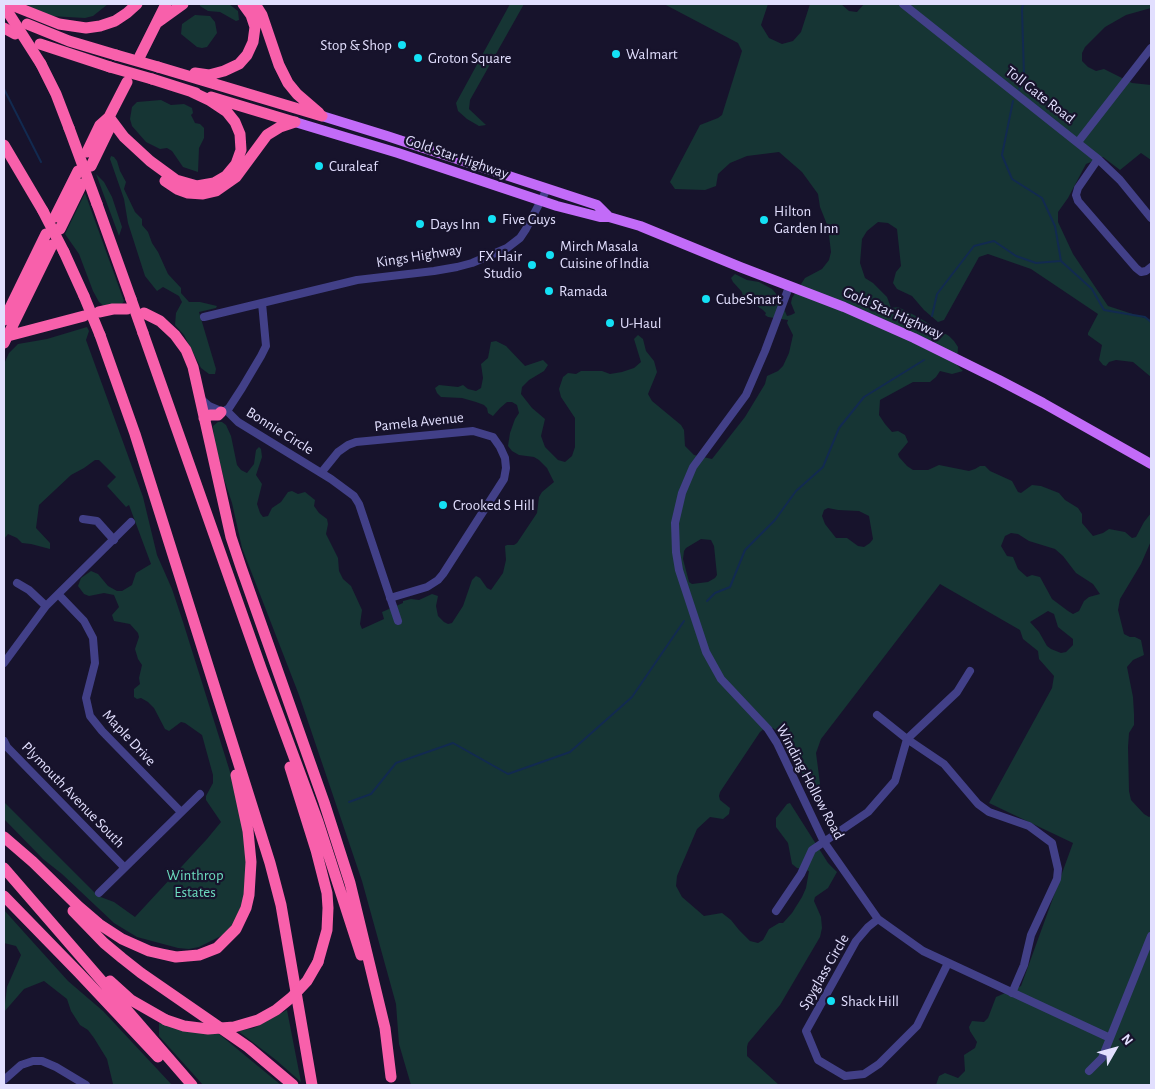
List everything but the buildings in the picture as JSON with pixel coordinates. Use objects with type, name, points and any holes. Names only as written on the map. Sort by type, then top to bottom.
[{"type":"highway","points":[[9,6],[59,24],[86,28],[103,26],[115,21],[137,4]]},
{"type":"highway","points":[[140,56],[166,4]]},
{"type":"highway","points":[[156,23],[183,4]]},
{"type":"highway","points":[[162,69],[211,74],[227,70],[241,62],[250,51],[255,33],[252,16],[243,4]]},
{"type":"highway","points":[[256,4],[262,15],[279,65],[288,83],[297,94],[322,116]]},
{"type":"highway","points":[[9,6],[56,94],[96,204],[129,304],[143,333],[193,489],[293,775],[316,850],[328,908],[326,936],[318,962],[307,981],[292,997],[276,1010],[258,1020],[234,1027],[208,1029],[184,1026],[166,1020],[144,1008],[121,992],[49,919]]},
{"type":"highway","points":[[27,24],[69,41],[322,116]]},
{"type":"highway","points":[[4,28],[15,34]]},
{"type":"highway","points":[[40,44],[152,80],[295,122]]},
{"type":"highway","points":[[87,152],[99,127],[109,117],[127,82]]},
{"type":"highway","points":[[109,117],[124,137],[150,161],[176,180],[199,186],[222,179],[236,164],[240,155],[241,144],[238,129],[233,119],[218,105],[190,91]]},
{"type":"highway","points":[[91,166],[109,129],[109,117]]},
{"type":"highway","points":[[150,161],[163,178],[178,190],[194,194],[211,193],[234,178],[268,134],[282,126],[295,122]]},
{"type":"highway","points":[[4,145],[43,211],[64,252],[100,335],[121,391],[276,883],[312,1085]]},
{"type":"highway","points":[[55,218],[78,171]]},
{"type":"highway","points":[[60,228],[82,184]]},
{"type":"highway","points":[[4,320],[46,234]]},
{"type":"highway","points":[[5,339],[52,245]]},
{"type":"highway","points":[[99,312],[129,304]]},
{"type":"highway","points":[[18,314],[28,327],[40,328]]},
{"type":"highway","points":[[144,314],[162,322],[180,341],[193,367],[222,500],[241,567],[324,802],[350,883],[385,1028],[391,1081]]},
{"type":"highway","points":[[5,339],[84,316]]},
{"type":"highway","points":[[158,378],[318,822],[346,906],[368,980],[391,1081]]},
{"type":"highway","points":[[204,418],[210,415],[218,415],[223,411]]},
{"type":"highway","points":[[4,838],[33,862],[99,924],[122,939],[143,949],[176,957],[199,956],[217,948],[236,930],[246,908],[251,882],[252,862],[248,830],[238,782],[207,680],[185,591]]},
{"type":"highway","points":[[4,838],[104,943],[142,973],[248,1047],[293,1085]]},
{"type":"highway","points":[[4,868],[192,1085]]},
{"type":"highway","points":[[4,890],[23,915]]},
{"type":"highway","points":[[4,896],[184,1085]]},
{"type":"main road","name":"Gold Star Highway","points":[[322,116],[388,136],[597,206],[609,217]]},
{"type":"main road","name":"Gold Star Highway","points":[[295,122],[398,153],[542,201],[640,226],[789,287],[844,307],[947,354],[1043,403],[1151,464]]},
{"type":"street","name":"Toll Gate Road","points":[[903,4],[1098,159],[1120,180],[1151,218]]},
{"type":"street","points":[[1078,142],[1151,48]]},
{"type":"street","points":[[1098,159],[1078,188],[1076,195],[1078,201],[1136,268],[1141,272],[1151,267]]},
{"type":"street","name":"Kings Highway","points":[[204,317],[357,280],[457,268],[472,263],[507,248],[515,242],[526,229],[547,189]]},
{"type":"street","name":"Winding Hollow Road","points":[[789,287],[746,395],[693,468],[682,493],[675,523],[679,570],[706,652],[721,678],[768,729],[777,743],[824,842],[878,919],[923,951],[948,964],[1110,1038]]},
{"type":"street","points":[[201,399],[223,411],[230,406],[262,356],[266,346],[262,303]]},
{"type":"street","name":"Bonnie Circle","points":[[223,411],[321,473]]},
{"type":"street","name":"Pamela Avenue","points":[[321,473],[338,452],[356,442],[473,431],[492,437],[500,447],[505,458],[504,479],[443,574],[438,580],[427,587],[390,598]]},
{"type":"street","points":[[321,473],[348,490],[359,504],[398,621]]},
{"type":"street","points":[[83,518],[97,521],[114,540]]},
{"type":"street","points":[[4,663],[46,606],[131,522]]},
{"type":"street","points":[[17,584],[29,590],[46,606]]},
{"type":"street","name":"Maple Drive","points":[[59,595],[84,621],[93,638],[95,662],[86,698],[90,716],[102,731],[181,812]]},
{"type":"street","points":[[776,911],[801,874],[812,850],[868,812],[895,781],[907,739],[957,692],[970,671]]},
{"type":"street","points":[[877,715],[907,739],[944,764],[978,804],[989,812],[1029,826],[1052,844],[1058,869],[1057,879],[1031,935],[1024,965],[1012,993]]},
{"type":"street","name":"Plymouth Avenue South","points":[[4,741],[7,747],[124,867]]},
{"type":"street","points":[[100,893],[124,867],[200,794]]},
{"type":"street","name":"Spyglass Circle","points":[[878,919],[856,941],[806,1031],[818,1060],[845,1076],[864,1074],[879,1064],[917,1026],[948,964]]},
{"type":"street","points":[[1089,1071],[1102,1058],[1151,936]]},
{"type":"street","points":[[4,1080],[21,1065],[33,1061],[42,1061],[86,1085]]},
{"type":"green space","points":[[25,4],[108,4],[93,16],[85,18],[50,16]]},
{"type":"green space","points":[[200,4],[229,4],[238,11],[239,20],[236,21],[220,12],[208,11],[200,6]]},
{"type":"green space","points":[[510,4],[524,4],[470,100],[469,109],[486,125],[479,126],[458,111],[456,103]]},
{"type":"green space","points":[[664,4],[768,4],[761,25],[769,38],[782,44],[793,41],[801,32],[810,4],[841,4],[849,11],[857,12],[864,4],[1151,4],[1151,8],[1126,15],[1105,27],[1085,47],[1082,53],[1082,61],[1096,71],[1104,69],[1132,83],[1151,85],[1151,160],[1141,153],[1120,170],[1103,157],[1086,164],[1068,198],[1058,212],[1058,222],[1073,254],[1108,306],[1151,320],[1151,377],[1133,362],[1116,360],[1109,362],[1106,366],[1103,365],[1099,360],[1102,345],[1088,335],[1098,314],[1031,269],[988,254],[979,257],[944,320],[938,322],[912,296],[897,289],[893,283],[896,272],[901,266],[897,229],[888,223],[878,222],[867,231],[862,239],[860,263],[865,278],[887,297],[891,308],[898,307],[916,316],[949,336],[958,347],[957,365],[963,371],[952,374],[940,371],[930,382],[913,382],[880,400],[879,415],[885,424],[892,432],[898,431],[905,435],[908,442],[898,454],[907,466],[913,470],[928,470],[939,465],[969,471],[985,466],[990,471],[1012,481],[1018,492],[1021,493],[1032,485],[1041,486],[1059,493],[1065,500],[1078,508],[1082,514],[1082,523],[1093,536],[1109,529],[1125,532],[1132,538],[1136,537],[1151,513],[1151,541],[1141,564],[1120,599],[1118,610],[1124,634],[1141,640],[1144,655],[1133,660],[1127,667],[1133,697],[1134,714],[1134,725],[1129,733],[1128,747],[1131,800],[1144,814],[1149,817],[1151,816],[1151,1085],[936,1085],[939,1076],[945,1073],[958,1078],[965,1071],[964,1055],[975,1048],[977,1042],[969,1027],[972,1021],[984,1022],[988,1018],[996,997],[1021,986],[1073,843],[989,803],[1052,688],[1054,676],[1039,659],[1038,651],[1023,639],[1020,630],[940,584],[821,739],[816,753],[821,791],[814,793],[811,790],[783,737],[773,728],[765,728],[760,732],[720,792],[720,800],[730,808],[729,814],[723,819],[710,817],[697,829],[677,876],[676,886],[682,897],[704,916],[722,913],[750,941],[758,943],[763,940],[769,929],[779,923],[783,923],[792,913],[806,888],[809,871],[797,868],[792,864],[788,843],[776,827],[776,818],[787,804],[790,803],[828,863],[837,872],[828,888],[815,897],[814,901],[821,917],[822,928],[820,937],[780,1005],[748,1043],[747,1056],[779,1085],[411,1085],[399,1044],[396,1004],[362,881],[299,695],[242,548],[232,503],[214,440],[213,426],[218,422],[226,425],[231,436],[237,465],[247,473],[254,464],[256,450],[259,447],[261,449],[262,457],[256,475],[262,484],[257,504],[263,517],[268,516],[272,508],[281,502],[288,492],[292,491],[298,494],[305,492],[315,500],[314,506],[327,519],[326,534],[338,558],[339,571],[343,579],[351,586],[362,610],[360,624],[362,629],[384,619],[382,612],[403,603],[403,601],[419,600],[432,594],[438,596],[436,606],[438,616],[448,624],[452,623],[463,606],[472,580],[476,576],[491,590],[503,573],[506,560],[505,546],[517,543],[537,513],[539,497],[542,492],[554,482],[547,468],[539,460],[534,457],[519,455],[508,446],[510,433],[519,413],[517,405],[507,402],[493,416],[488,413],[484,405],[462,398],[441,397],[437,393],[435,388],[439,385],[458,387],[463,385],[468,389],[476,391],[481,388],[483,378],[481,364],[488,358],[491,342],[496,341],[506,346],[525,366],[543,360],[548,365],[544,371],[529,380],[522,387],[521,394],[532,408],[545,419],[541,436],[545,447],[558,460],[565,462],[572,456],[575,447],[575,418],[561,397],[559,389],[563,377],[568,373],[576,374],[581,371],[602,371],[610,374],[634,368],[641,362],[634,339],[638,335],[643,339],[646,351],[654,361],[657,372],[648,394],[652,401],[681,425],[684,430],[685,446],[694,455],[712,459],[745,417],[765,384],[767,376],[778,371],[783,366],[789,353],[793,335],[787,323],[788,320],[768,317],[763,310],[743,299],[742,292],[731,278],[735,274],[747,280],[759,282],[772,289],[779,297],[787,316],[791,315],[795,313],[791,303],[792,298],[805,278],[822,269],[829,260],[831,252],[828,227],[820,207],[818,194],[802,172],[779,152],[747,156],[730,163],[718,174],[716,186],[705,190],[675,189],[670,182],[700,125],[722,115],[742,51],[738,43]],"holes":[[[828,508],[859,511],[869,516],[873,539],[864,547],[858,546],[847,538],[836,538],[825,524],[822,516],[824,510]],[[1011,533],[1018,534],[1029,541],[1055,549],[1076,573],[1093,584],[1100,594],[1089,597],[1084,601],[1079,611],[1073,614],[1068,611],[1052,599],[1040,577],[1032,575],[1027,577],[1018,569],[1013,557],[1007,556],[1001,546],[1005,536]],[[701,539],[711,540],[714,546],[717,575],[715,578],[708,582],[692,584],[689,582],[683,559],[686,548]],[[1048,611],[1054,614],[1058,627],[1073,639],[1073,645],[1066,652],[1061,653],[1051,649],[1030,622]]]},
{"type":"green space","points":[[195,15],[210,16],[215,22],[217,33],[207,47],[197,47],[181,34],[182,24]]},
{"type":"green space","points":[[161,100],[171,105],[184,104],[192,108],[193,113],[191,115],[195,123],[200,124],[204,128],[204,138],[199,148],[198,172],[183,167],[172,151],[167,148],[160,149],[146,142],[132,126],[130,119],[132,107],[137,102]]},
{"type":"green space","points":[[111,156],[117,161],[126,182],[124,189],[135,212],[142,219],[142,225],[148,232],[168,274],[181,288],[181,293],[189,302],[200,302],[217,306],[216,308],[199,312],[216,369],[215,374],[209,374],[201,368],[184,335],[175,325],[176,313],[182,302],[179,296],[163,287],[157,291],[145,276],[128,223],[124,199],[110,159]]},
{"type":"green space","points":[[96,174],[104,182],[112,197],[122,227],[119,236]]},
{"type":"green space","points":[[85,193],[124,301],[122,304],[104,306],[99,302],[79,254],[65,234]]},
{"type":"green space","name":"Winthrop Estates","points":[[87,327],[89,331],[86,340],[143,497],[157,555],[172,589],[231,775],[247,851],[246,892],[236,922],[223,935],[199,947],[189,949],[137,937],[114,923],[62,874],[43,859],[4,819],[4,802],[98,896],[114,902],[135,917],[221,822],[206,800],[206,796],[213,783],[213,775],[202,735],[181,722],[169,731],[165,729],[154,708],[141,698],[137,699],[134,697],[134,689],[140,684],[139,678],[142,665],[135,649],[139,637],[138,633],[130,624],[114,621],[112,615],[119,607],[114,595],[104,593],[89,596],[84,594],[78,586],[81,578],[91,571],[98,574],[108,586],[117,591],[122,591],[132,585],[136,573],[151,564],[129,505],[126,507],[107,486],[116,477],[99,460],[95,460],[71,475],[39,505],[36,528],[50,543],[50,549],[22,543],[17,538],[8,534],[4,539],[4,364],[9,353],[18,344],[47,339]]},
{"type":"green space","points":[[4,910],[68,981],[103,1011],[172,1085],[113,1084],[107,1059],[94,1038],[88,1030],[80,1025],[71,1011],[67,999],[44,981],[24,989],[4,1012],[7,987],[21,955],[16,946],[4,943]]},
{"type":"green space","points":[[287,1010],[301,1082],[238,1031],[254,1028]]},
{"type":"green space","points":[[159,1023],[219,1034],[281,1085],[203,1085],[159,1036]]},
{"type":"waterway","points":[[1019,90],[1024,75],[1023,4]]},
{"type":"waterway","points":[[4,89],[41,162]]},
{"type":"waterway","points":[[1013,101],[1002,155],[1012,179],[1042,198],[1055,226],[1061,261],[1092,289],[1104,310],[1145,317],[1151,322]]},
{"type":"waterway","points":[[932,316],[937,294],[974,246],[994,241],[1016,256],[1036,263],[1060,261]]},
{"type":"waterway","points":[[707,601],[715,593],[730,587],[745,550],[775,520],[796,491],[823,467],[839,428],[864,397],[924,360]]},
{"type":"waterway","points":[[349,802],[371,794],[396,763],[453,743],[508,774],[570,752],[632,697],[684,621]]},
{"type":"place","name":"Stop & Shop","points":[[402,45]]},
{"type":"place","name":"Walmart","points":[[616,54]]},
{"type":"place","name":"Groton Square","points":[[418,58]]},
{"type":"place","name":"Curaleaf","points":[[319,166]]},
{"type":"place","name":"Five Guys","points":[[492,219]]},
{"type":"place","name":"Hilton Garden Inn","points":[[764,220]]},
{"type":"place","name":"Days Inn","points":[[420,224]]},
{"type":"place","name":"Mirch Masala Cuisine of India","points":[[550,255]]},
{"type":"place","name":"FX Hair Studio","points":[[532,265]]},
{"type":"place","name":"Ramada","points":[[549,291]]},
{"type":"place","name":"CubeSmart","points":[[706,299]]},
{"type":"place","name":"U-Haul","points":[[610,323]]},
{"type":"place","name":"Crooked S Hill","points":[[443,505]]},
{"type":"place","name":"Shack Hill","points":[[831,1001]]}]
